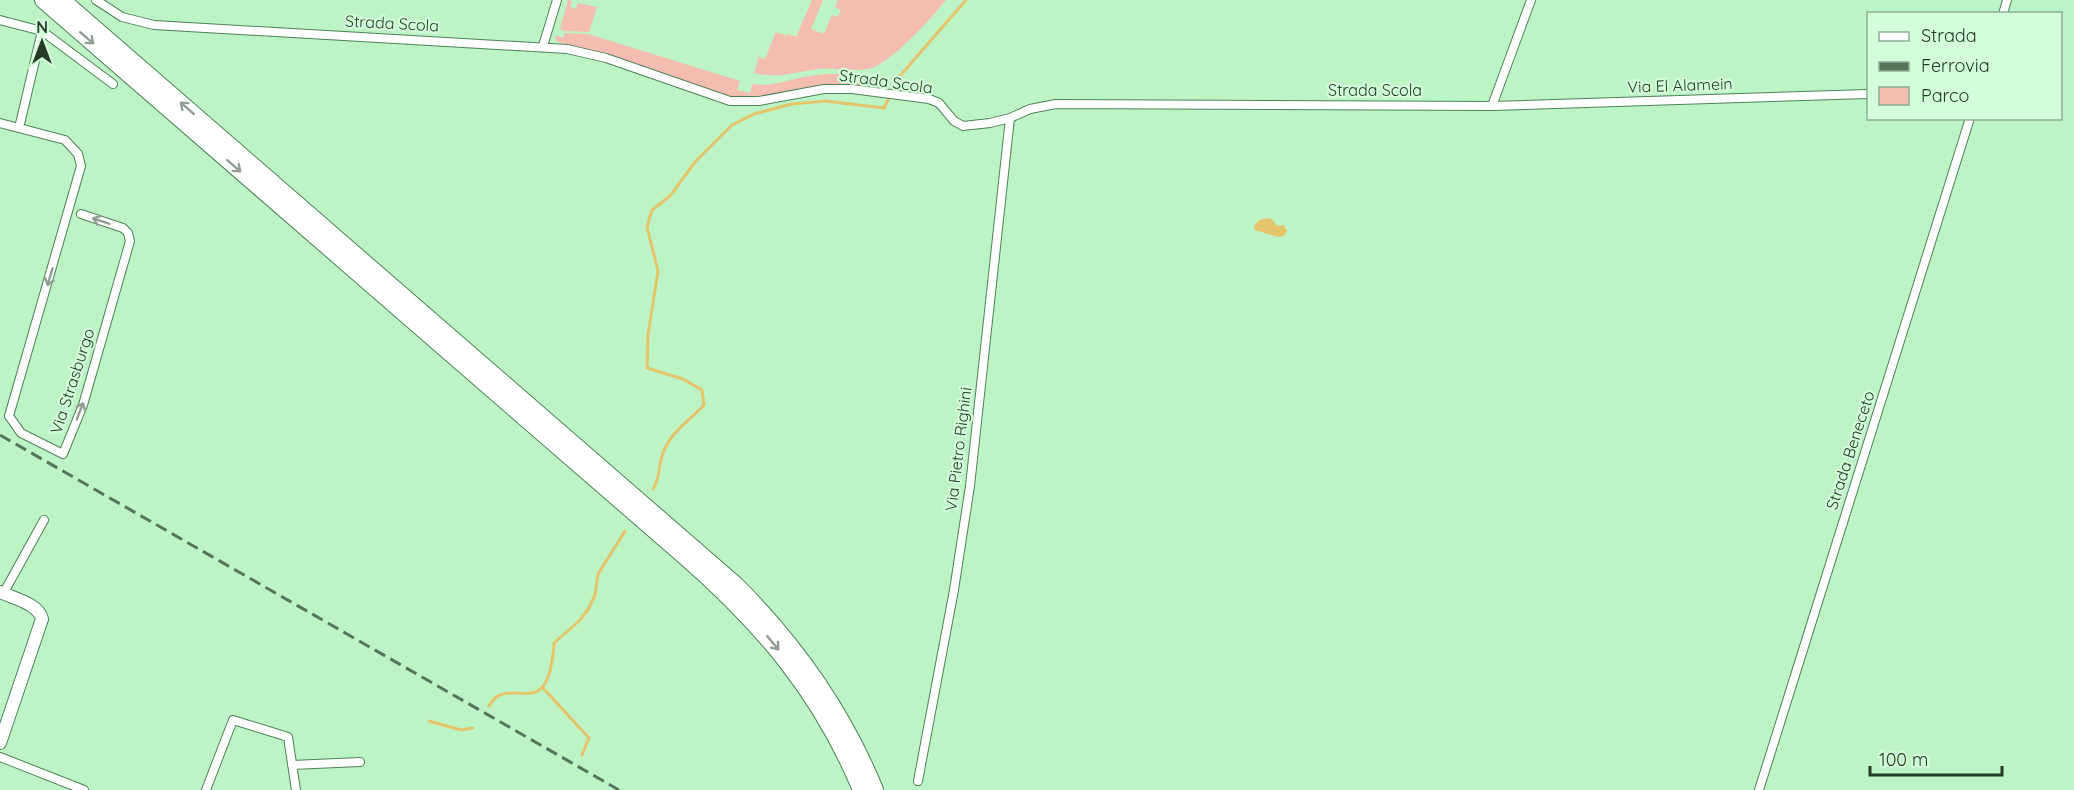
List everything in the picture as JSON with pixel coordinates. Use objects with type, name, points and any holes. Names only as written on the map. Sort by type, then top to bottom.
[{"type":"highway","points":[[43,0],[721,589],[761,629],[796,672],[874,790]]},
{"type":"highway","points":[[62,0],[736,585],[776,626],[831,700],[853,756],[861,790]]},
{"type":"street","name":"Strada Scola","points":[[96,0],[122,17],[154,25],[567,49],[596,56],[730,101],[759,101],[830,88],[903,95],[939,103],[954,121],[963,126],[975,126],[1010,118],[1030,109],[1056,104],[1492,105]]},
{"type":"street","points":[[543,46],[557,0]]},
{"type":"street","points":[[1492,105],[1531,0]]},
{"type":"street","points":[[0,20],[42,31],[113,84]]},
{"type":"street","points":[[19,128],[42,31]]},
{"type":"street","name":"Via El Alamein","points":[[1492,105],[1867,94]]},
{"type":"street","name":"Via Pietro Righini","points":[[918,781],[954,590],[970,486],[1010,118]]},
{"type":"street","name":"Strada Beneceto","points":[[1759,790],[1969,120]]},
{"type":"street","name":"Via Strasburgo","points":[[0,123],[65,140],[78,154],[81,166],[9,416],[21,433],[63,454],[83,405],[130,241],[128,233],[123,228],[81,214]]},
{"type":"street","points":[[66,221],[81,214],[73,199]]},
{"type":"street","points":[[0,742],[42,619],[41,614],[34,608],[1,593],[44,520]]},
{"type":"street","points":[[206,790],[232,720],[288,737],[296,790]]},
{"type":"street","points":[[0,757],[84,790]]},
{"type":"street","points":[[292,765],[360,762]]},
{"type":"green space","points":[[568,0],[572,1],[570,7],[576,9],[578,3],[597,7],[589,32],[560,29]]},
{"type":"green space","points":[[812,0],[823,0],[811,29],[824,34],[832,15],[838,17],[841,10],[835,7],[838,0],[946,0],[910,40],[877,66],[862,70],[817,69],[779,75],[754,73],[759,57],[765,59],[776,32],[796,37]]},
{"type":"green space","points":[[565,33],[588,34],[740,81],[737,90],[750,93],[752,84],[768,85],[824,74],[874,78],[889,84],[888,90],[827,85],[735,99],[556,41],[555,35],[563,38]]},
{"type":"shaded area","points":[[1272,219],[1277,226],[1284,225],[1287,231],[1284,236],[1278,237],[1255,230],[1254,226],[1259,220]]},
{"type":"waterway","points":[[653,489],[662,456],[669,441],[704,405],[702,390],[683,379],[647,368],[648,335],[658,271],[647,227],[652,210],[670,196],[695,162],[732,125],[754,114],[792,104],[825,101],[884,108],[899,77],[966,0]]},
{"type":"waterway","points":[[489,706],[496,697],[504,694],[538,691],[545,684],[550,671],[554,643],[580,620],[589,608],[595,595],[598,574],[625,531]]},
{"type":"waterway","points":[[543,688],[589,738],[582,755]]},
{"type":"waterway","points":[[429,721],[461,730],[473,728]]},
{"type":"railway","points":[[0,435],[619,790]]}]
